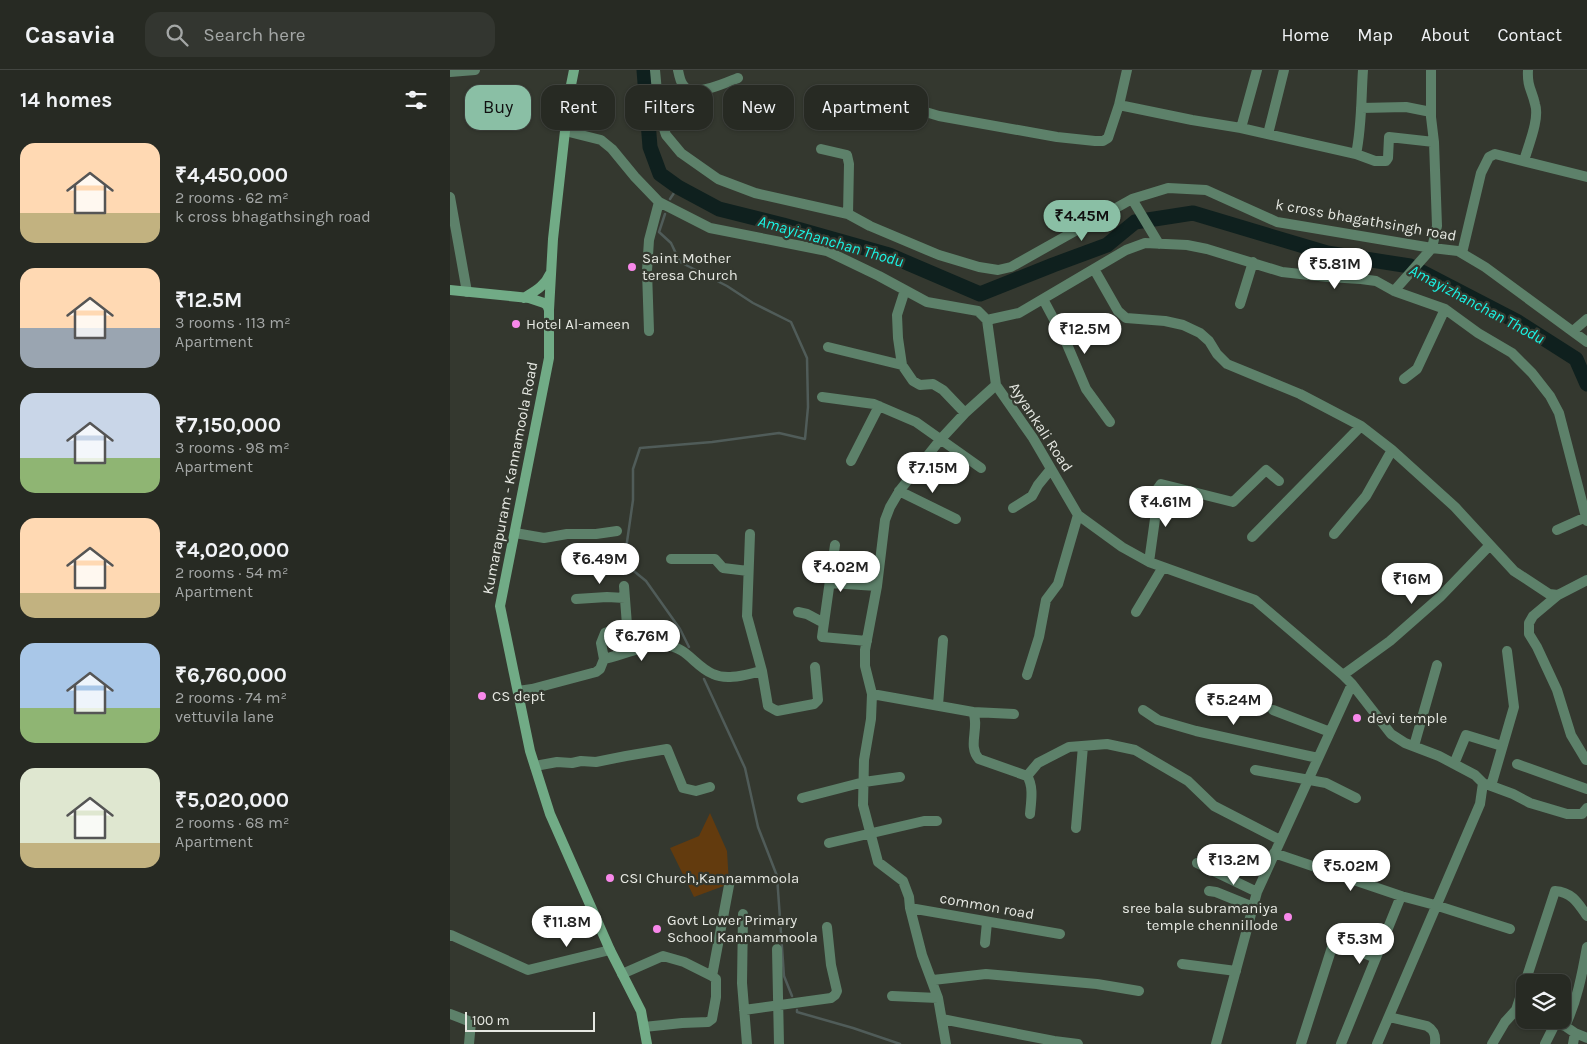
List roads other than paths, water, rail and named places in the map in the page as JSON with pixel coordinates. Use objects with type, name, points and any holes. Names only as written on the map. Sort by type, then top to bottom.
[{"type":"main road","name":"Kumarapuram - Kannamoola Road","points":[[574,70],[569,95],[553,239],[549,310],[549,358],[500,606],[530,750],[550,814],[610,950],[642,1011],[647,1044]]},
{"type":"main road","points":[[524,298],[542,287],[552,272]]},
{"type":"main road","points":[[450,290],[524,298],[544,303],[549,310]]},
{"type":"street","points":[[450,72],[475,70]]},
{"type":"street","name":"k cross bhagathsingh road","points":[[655,70],[659,114],[666,135],[681,153],[718,179],[755,194],[848,214],[870,226],[939,254],[979,267],[998,270],[1011,267],[1132,199],[1168,188],[1206,190],[1277,222],[1458,251],[1485,267],[1587,342]]},
{"type":"street","points":[[678,70],[683,86],[699,92],[738,78]]},
{"type":"street","points":[[928,113],[1057,137],[1103,141],[1108,138],[1120,105],[1127,70]]},
{"type":"street","points":[[1241,128],[1257,70]]},
{"type":"street","points":[[1268,134],[1284,70]]},
{"type":"street","points":[[1356,154],[1360,137],[1360,103],[1363,70]]},
{"type":"street","points":[[1394,291],[1432,248],[1437,226],[1431,112],[1431,70]]},
{"type":"street","points":[[1524,161],[1536,118],[1536,104],[1528,88],[1528,70]]},
{"type":"street","points":[[1120,105],[1241,128],[1356,154],[1375,161],[1386,161],[1388,158],[1389,137],[1434,142]]},
{"type":"street","points":[[1361,108],[1406,107],[1431,112]]},
{"type":"street","points":[[565,131],[601,140],[612,149],[659,202],[710,228],[827,251],[927,302],[978,311],[987,320],[1020,313],[1126,250],[1145,243],[1187,245],[1253,262],[1282,272],[1376,282],[1394,291],[1445,308],[1478,333],[1512,353],[1532,373],[1550,396],[1559,413],[1586,519],[1557,530]]},
{"type":"street","points":[[821,149],[846,155],[849,164],[848,214]]},
{"type":"street","points":[[1462,253],[1481,172],[1489,157],[1495,154],[1587,178]]},
{"type":"street","points":[[450,197],[452,220],[467,292]]},
{"type":"street","points":[[1132,199],[1159,244]]},
{"type":"street","points":[[649,331],[647,271],[649,240],[659,202]]},
{"type":"street","points":[[1240,304],[1253,262]]},
{"type":"street","points":[[1094,268],[1118,311],[1126,318],[1165,321],[1183,325],[1200,333],[1210,341],[1217,354],[1227,364],[1300,394],[1361,426],[1392,450],[1455,507],[1514,572],[1549,594],[1558,595]]},
{"type":"street","points":[[905,290],[897,315],[902,365],[913,381],[920,385],[933,384],[943,390],[964,413]]},
{"type":"street","points":[[1043,299],[1066,342],[1086,389],[1110,422]]},
{"type":"street","points":[[1404,379],[1417,369],[1445,308]]},
{"type":"street","points":[[1573,331],[1587,319]]},
{"type":"street","name":"Ayyankali Road","points":[[987,320],[996,385],[1033,438],[1078,515],[1122,547],[1148,562],[1255,600],[1343,675],[1391,734],[1405,743],[1439,756],[1475,775],[1487,785],[1513,794],[1530,803],[1567,814],[1582,814],[1587,808]]},
{"type":"street","points":[[828,348],[902,365]]},
{"type":"street","points":[[946,1044],[938,998],[933,980],[922,955],[910,908],[910,897],[903,881],[878,862],[864,805],[864,760],[872,719],[872,694],[864,666],[886,520],[890,507],[899,491],[940,440],[964,413],[996,385]]},
{"type":"street","points":[[822,397],[874,404],[916,422],[981,468]]},
{"type":"street","points":[[850,461],[879,406]]},
{"type":"street","points":[[1252,537],[1361,426]]},
{"type":"street","points":[[1334,534],[1366,496],[1392,450]]},
{"type":"street","points":[[1013,508],[1032,496],[1051,469]]},
{"type":"street","points":[[1148,562],[1155,518],[1156,491],[1161,484],[1233,502],[1266,470],[1279,482]]},
{"type":"street","points":[[899,491],[956,519]]},
{"type":"street","points":[[1027,675],[1039,637],[1046,600],[1058,584],[1078,515]]},
{"type":"street","points":[[515,533],[544,538],[567,534],[596,534],[617,531]]},
{"type":"street","points":[[750,534],[747,616],[762,671],[768,706],[777,711],[814,704],[818,700],[815,667]]},
{"type":"street","points":[[835,545],[822,637],[867,640]]},
{"type":"street","points":[[1343,675],[1390,641],[1440,596],[1489,546]]},
{"type":"street","points":[[671,560],[715,560],[723,568],[748,571]]},
{"type":"street","points":[[1136,612],[1163,567]]},
{"type":"street","points":[[1587,580],[1558,595],[1533,616],[1529,623],[1530,634],[1557,690],[1571,735],[1587,763]]},
{"type":"street","points":[[830,583],[877,586]]},
{"type":"street","points":[[518,691],[596,672],[600,669],[604,659],[601,643],[605,633],[627,626],[624,586]]},
{"type":"street","points":[[576,599],[625,598]]},
{"type":"street","points":[[798,612],[807,614],[824,623]]},
{"type":"street","points":[[938,706],[943,640]]},
{"type":"street","points":[[604,659],[662,644],[673,646],[688,654],[699,666],[713,675],[732,677],[762,671]]},
{"type":"street","points":[[1377,1044],[1435,905],[1480,804],[1502,746],[1514,707],[1507,651]]},
{"type":"street","points":[[1414,746],[1437,665]]},
{"type":"street","points":[[1216,1044],[1257,892],[1352,684]]},
{"type":"street","points":[[872,694],[972,712],[1014,714]]},
{"type":"street","points":[[1143,710],[1158,720],[1196,731],[1318,758]]},
{"type":"street","points":[[1273,710],[1330,732]]},
{"type":"street","points":[[972,712],[976,720],[975,754],[979,759],[1026,776],[1030,780],[1030,814]]},
{"type":"street","points":[[1454,764],[1466,735],[1502,746]]},
{"type":"street","points":[[1026,776],[1038,763],[1068,747],[1107,744],[1135,750],[1188,781],[1214,806],[1280,840]]},
{"type":"street","points":[[1076,828],[1083,746]]},
{"type":"street","points":[[535,766],[557,762],[596,762],[667,749],[683,788],[696,792],[710,787]]},
{"type":"street","points":[[1517,764],[1587,790]]},
{"type":"street","points":[[1255,770],[1326,783],[1356,798]]},
{"type":"street","points":[[802,798],[864,782],[900,777]]},
{"type":"street","points":[[829,843],[924,821],[937,821]]},
{"type":"street","points":[[1274,853],[1401,896],[1510,929]]},
{"type":"street","points":[[1197,863],[1212,872],[1257,892]]},
{"type":"street","points":[[712,976],[730,880]]},
{"type":"street","points":[[1209,890],[1253,907]]},
{"type":"street","points":[[1531,974],[1555,891],[1566,892],[1587,916]]},
{"type":"street","points":[[1341,1044],[1401,896]]},
{"type":"street","name":"common road","points":[[910,908],[1060,934]]},
{"type":"street","points":[[743,914],[742,983],[747,1044]]},
{"type":"street","points":[[985,943],[987,922]]},
{"type":"street","points":[[744,1010],[831,998],[835,995],[837,991],[826,927]]},
{"type":"street","points":[[450,935],[528,970],[610,950]]},
{"type":"street","points":[[1301,1044],[1334,941],[1376,958]]},
{"type":"street","points":[[1571,1011],[1580,987],[1587,947]]},
{"type":"street","points":[[777,949],[779,1044]]},
{"type":"street","points":[[622,974],[663,956],[684,962],[716,979],[716,997],[712,1019],[708,1022],[644,1027]]},
{"type":"street","points":[[1182,964],[1236,972]]},
{"type":"street","points":[[933,980],[986,974],[1097,984],[1139,991]]},
{"type":"street","points":[[892,996],[938,998]]},
{"type":"street","points":[[450,1014],[471,1022],[469,1044]]},
{"type":"street","points":[[1492,1044],[1505,1022],[1516,1015]]},
{"type":"street","points":[[1388,1017],[1427,1026],[1435,1034],[1435,1044]]},
{"type":"street","points":[[942,1019],[1078,1044]]},
{"type":"street","points":[[1545,1044],[1557,1029]]},
{"type":"street","points":[[1568,1029],[1587,1038]]},
{"type":"street","points":[[1573,1044],[1575,1033]]},
{"type":"waterway","name":"Amayizhanchan Thodu","points":[[644,70],[650,147],[660,174],[678,187],[719,209],[889,255],[980,294],[1107,245],[1135,222],[1193,213],[1327,253],[1410,266],[1518,322],[1576,359],[1587,384]]},
{"type":"waterway","points":[[670,199],[678,187]]},
{"type":"waterway","points":[[665,214],[659,232],[671,243],[680,262],[791,322],[807,358],[808,407],[805,439],[779,433],[712,442],[640,448],[633,469],[633,500],[624,563],[646,581],[680,629],[689,647]]},
{"type":"waterway","points":[[704,679],[745,768],[758,827],[777,876],[784,976],[792,996]]},
{"type":"waterway","points":[[797,1010],[797,1012],[900,1044]]},
{"type":"place","name":"Saint Mother teresa Church","points":[[632,267]]},
{"type":"place","name":"Hotel Al-ameen","points":[[516,324]]},
{"type":"place","name":"CS dept","points":[[482,696]]},
{"type":"place","name":"devi temple","points":[[1357,718]]},
{"type":"place","name":"CSI Church,Kannammoola","points":[[610,878]]},
{"type":"place","name":"sree bala subramaniya temple chennillode","points":[[1288,917]]},
{"type":"place","name":"Govt Lower Primary School Kannammoola","points":[[657,929]]}]
